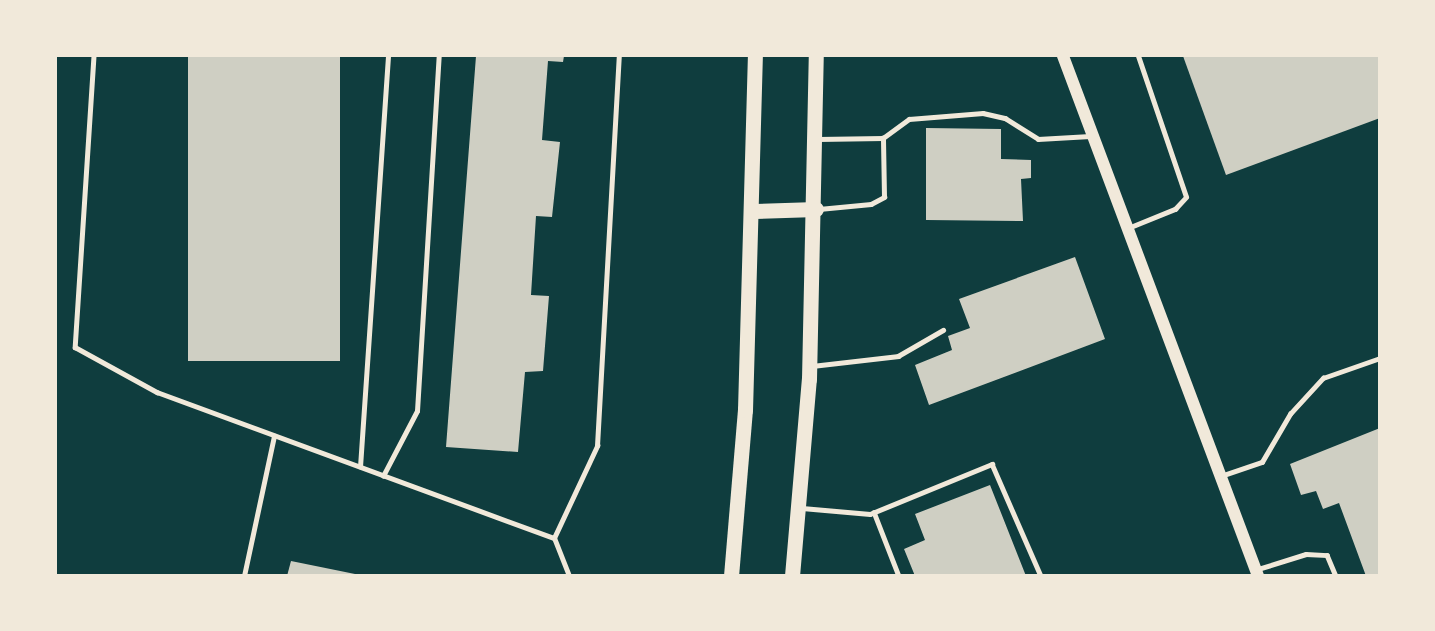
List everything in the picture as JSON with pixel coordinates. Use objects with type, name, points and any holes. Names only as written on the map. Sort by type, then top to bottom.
[{"type":"main road","points":[[731,576],[754,211],[755,56]]},
{"type":"main road","points":[[792,576],[809,366],[816,209],[816,56]]},
{"type":"main road","points":[[1063,56],[1256,573]]},
{"type":"main road","points":[[754,211],[816,209]]},
{"type":"lane","points":[[94,56],[75,347],[157,392],[554,538]]},
{"type":"lane","points":[[360,467],[388,56]]},
{"type":"lane","points":[[383,476],[417,411],[439,56]]},
{"type":"lane","points":[[569,576],[554,538],[597,446],[619,56]]},
{"type":"lane","points":[[1128,228],[1175,209],[1186,197],[1138,56]]},
{"type":"lane","points":[[816,139],[883,138],[909,119],[983,113],[1005,118],[1038,139],[1093,135]]},
{"type":"lane","points":[[816,209],[871,204],[884,197],[883,138]]},
{"type":"lane","points":[[809,366],[898,356],[943,330]]},
{"type":"lane","points":[[1221,476],[1262,462],[1290,414],[1323,378],[1380,358]]},
{"type":"lane","points":[[244,576],[274,436]]},
{"type":"lane","points":[[799,508],[874,512],[992,464],[1041,576]]},
{"type":"lane","points":[[874,512],[899,576]]},
{"type":"lane","points":[[1256,573],[1306,554],[1327,555],[1336,576]]},
{"type":"building","points":[[188,56],[340,56],[340,361],[188,361]]},
{"type":"building","points":[[476,56],[564,56],[563,62],[548,61],[542,140],[560,142],[552,217],[536,216],[531,295],[549,296],[543,371],[525,372],[518,452],[446,447]]},
{"type":"building","points":[[1183,56],[1380,56],[1380,118],[1226,175]]},
{"type":"building","points":[[926,128],[1001,129],[1001,159],[1031,160],[1031,178],[1021,179],[1023,221],[926,220]]},
{"type":"building","points":[[1075,257],[1105,339],[929,405],[915,365],[952,350],[948,336],[970,328],[959,299]]},
{"type":"building","points":[[1380,428],[1380,576],[1366,576],[1339,503],[1323,509],[1316,491],[1301,495],[1290,464]]},
{"type":"building","points":[[990,485],[1026,576],[915,576],[904,549],[925,540],[915,514]]},
{"type":"building","points":[[291,561],[355,574],[355,576],[287,576]]}]
